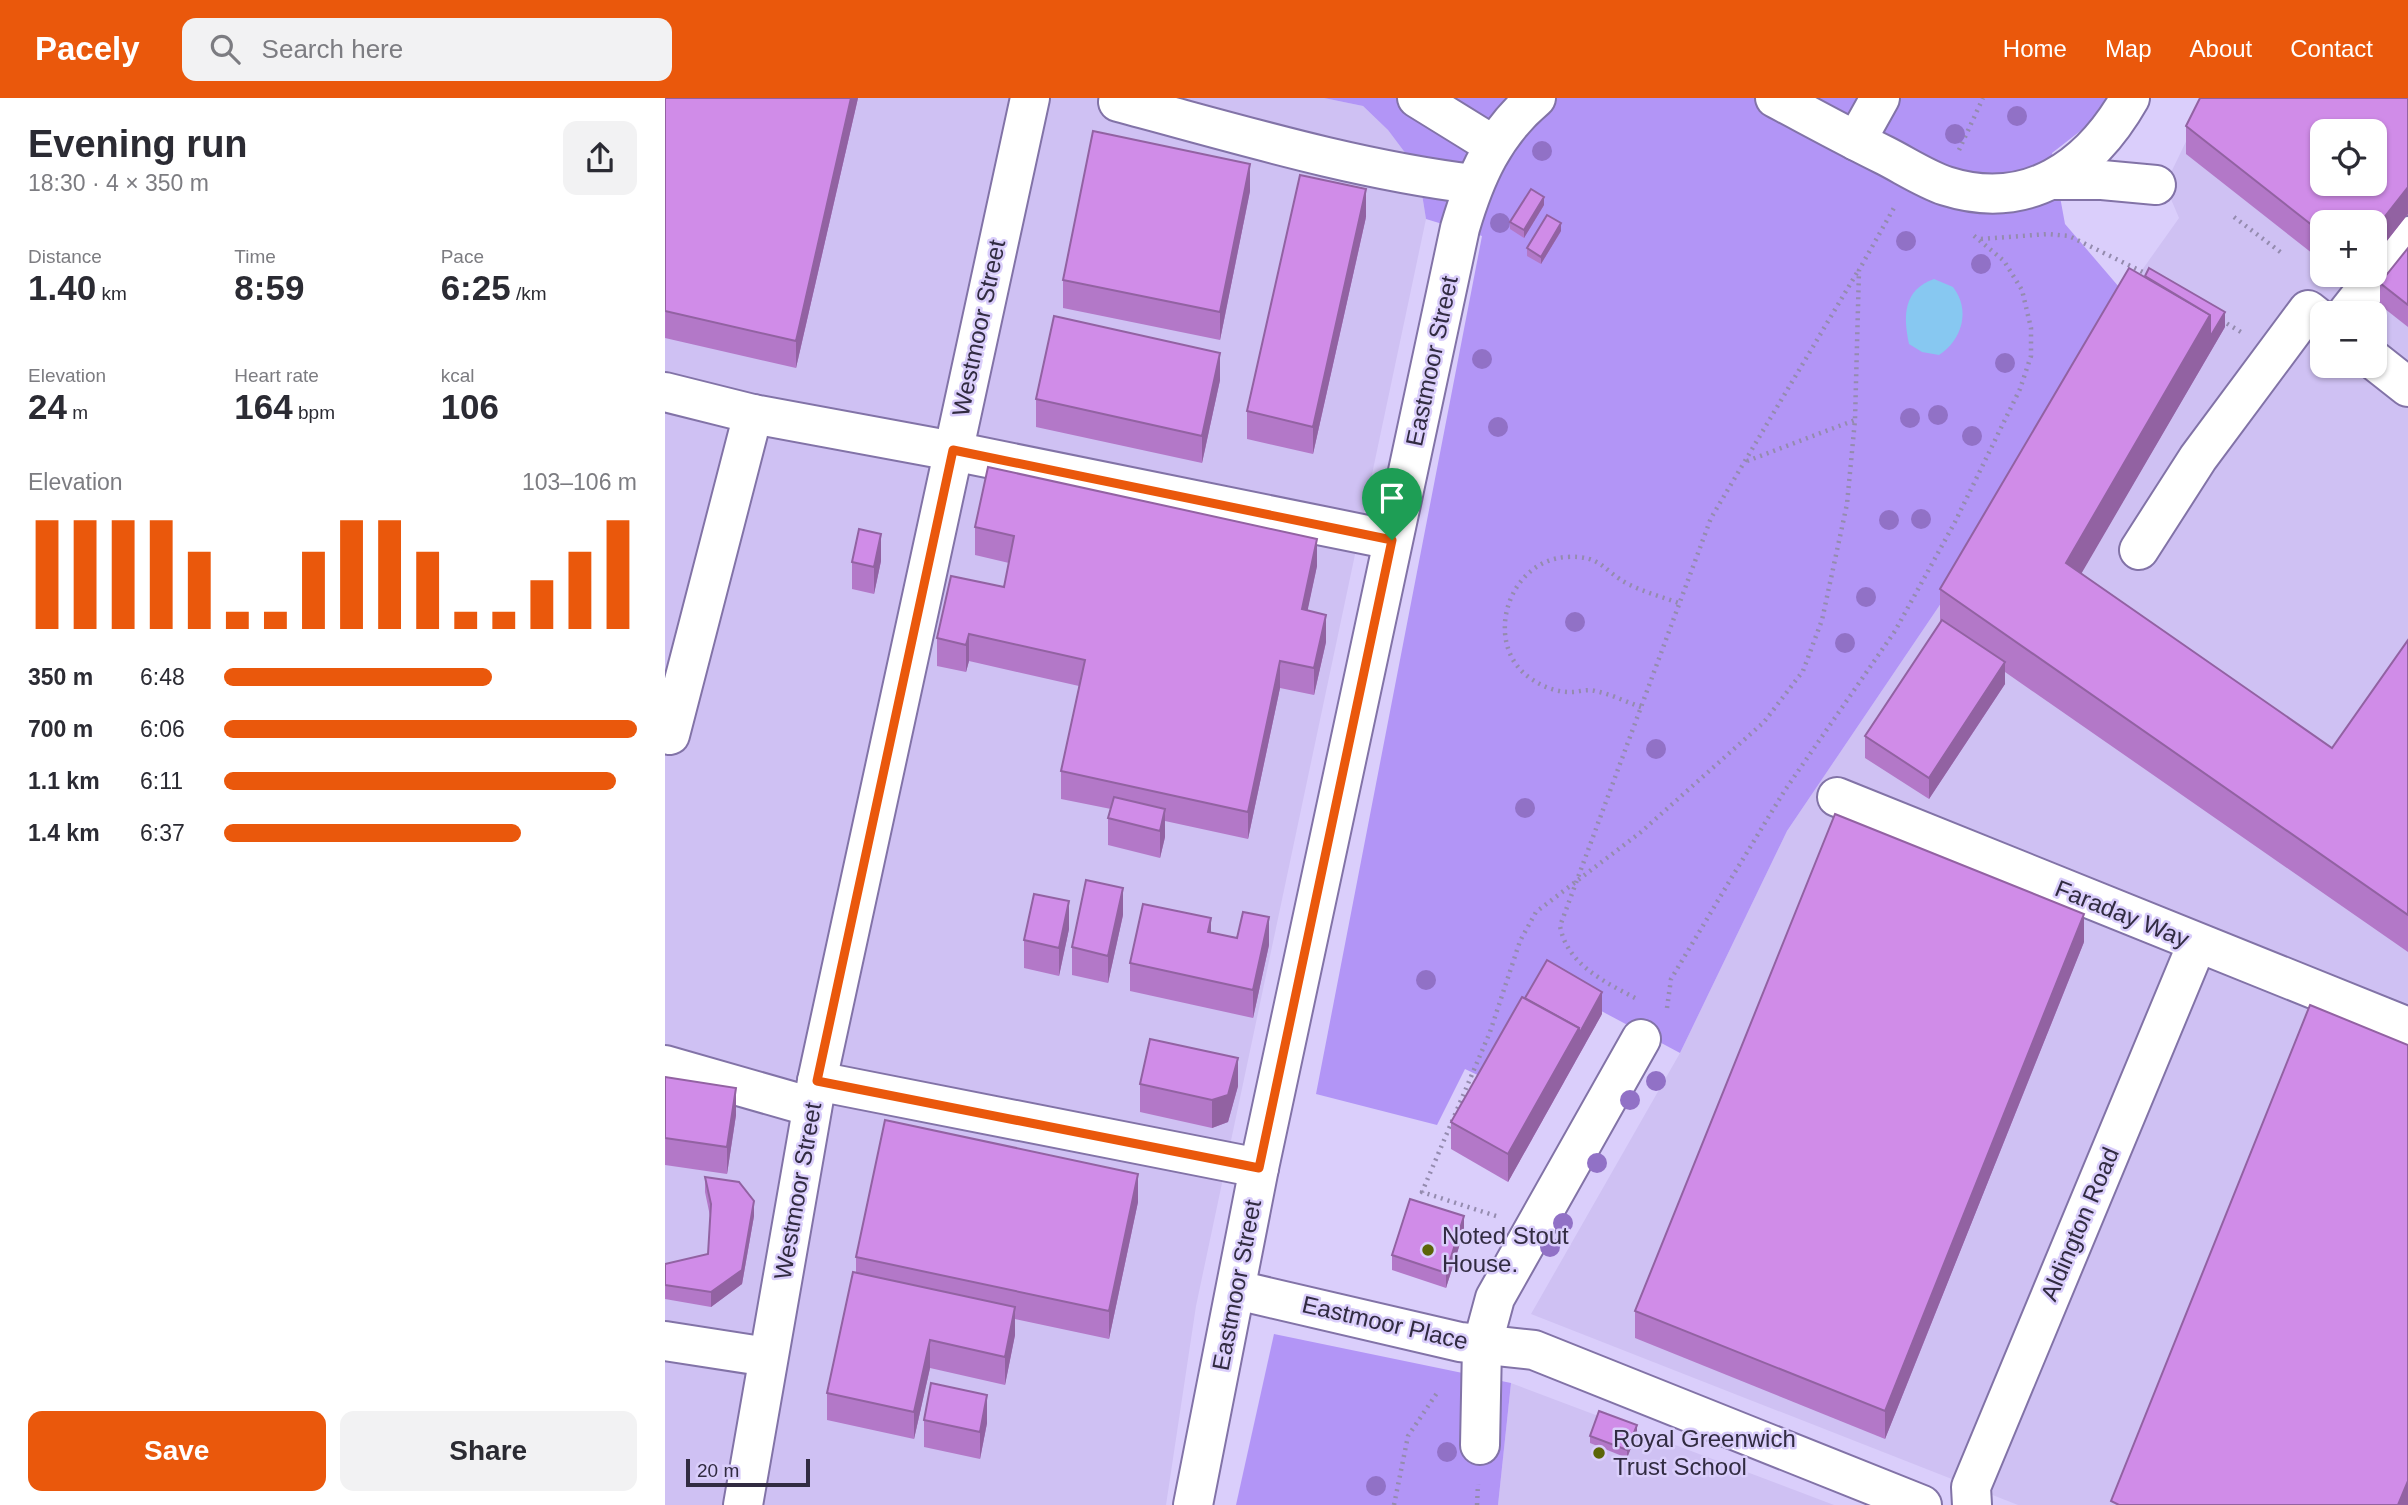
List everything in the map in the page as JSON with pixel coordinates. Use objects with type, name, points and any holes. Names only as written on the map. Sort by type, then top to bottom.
[{"type":"street","name":"Westmoor Street","points":[[743,1505],[815,1094],[1030,98]]},
{"type":"street","points":[[1417,98],[1482,165]]},
{"type":"street","points":[[1118,102],[1417,177],[1482,165],[1521,111],[1537,98]]},
{"type":"street","points":[[1775,98],[1944,186],[1982,194],[2016,193],[2055,180],[2102,180],[2156,185]]},
{"type":"street","points":[[1856,141],[1880,98]]},
{"type":"street","points":[[2055,180],[2088,155],[2117,120],[2130,98]]},
{"type":"street","name":"Eastmoor Street","points":[[1193,1505],[1259,1168],[1392,540],[1482,165]]},
{"type":"street","points":[[2357,301],[2408,236]]},
{"type":"street","points":[[2140,550],[2198,458],[2310,321]]},
{"type":"street","points":[[2387,371],[2408,387]]},
{"type":"street","points":[[665,392],[753,414],[953,450],[1392,540]]},
{"type":"street","points":[[670,736],[753,414]]},
{"type":"street","name":"Faraday Way","points":[[1837,797],[2408,1027]]},
{"type":"street","name":"Aldington Road","points":[[1972,1505],[1971,1487],[2197,944]]},
{"type":"street","points":[[1480,1445],[1471,1344],[1647,1016]]},
{"type":"street","points":[[665,1065],[815,1094],[1259,1168]]},
{"type":"street","name":"Eastmoor Place","points":[[1237,1290],[1471,1344],[1534,1350],[1922,1505]]},
{"type":"street","points":[[665,1341],[768,1357]]},
{"type":"path","points":[[1957,154],[1983,98]]},
{"type":"path","points":[[1665,1006],[1647,1016],[1589,973],[1563,940],[1560,926],[1711,518],[1899,199]]},
{"type":"path","points":[[2234,217],[2284,254]]},
{"type":"path","points":[[1980,239],[2048,234],[2069,236],[2154,278]]},
{"type":"path","points":[[1499,1217],[1422,1192],[1490,1032],[1520,941],[1536,912],[1641,831],[1764,722],[1803,671],[1822,620],[1847,504],[1855,420],[1859,270]]},
{"type":"path","points":[[2213,315],[2237,330]]},
{"type":"path","points":[[1746,462],[1855,420]]},
{"type":"path","points":[[1641,707],[1592,690],[1571,692],[1549,689],[1530,679],[1516,663],[1506,641],[1504,618],[1510,596],[1523,576],[1542,563],[1565,557],[1588,558],[1609,568],[1627,584],[1679,603]]},
{"type":"path","points":[[1394,1505],[1408,1436],[1471,1344]]},
{"type":"shaded area","points":[[665,98],[1324,98],[1363,106],[1388,130],[1409,158],[1421,188],[1426,219],[1196,1306],[1166,1505],[665,1505]]},
{"type":"shaded area","points":[[1324,98],[2107,98],[2097,118],[2052,153],[2065,224],[2125,294],[1954,584],[1787,831],[1680,1053],[1547,982],[1490,1081],[1465,1069],[1437,1125],[1316,1094],[1482,236],[1426,219],[1421,188],[1409,158],[1388,130],[1363,106]]},
{"type":"shaded area","points":[[2207,98],[2408,98],[2408,1505],[2018,1505],[1531,1314],[1680,1053],[1787,831],[1954,584],[2125,294],[2179,218],[2165,185]]},
{"type":"shaded area","points":[[1274,1334],[1511,1383],[1498,1505],[1236,1505]]},
{"type":"shaded area","name":"Royal Greenwich Trust School","points":[[1511,1383],[1834,1505],[1498,1505]]},
{"type":"water","points":[[1934,279],[1953,287],[1959,296],[1963,315],[1958,333],[1947,349],[1939,355],[1922,352],[1909,344],[1906,324],[1911,297],[1916,290]]},
{"type":"building","points":[[665,98],[851,98],[796,341],[665,311]]},
{"type":"building","points":[[2200,98],[2408,98],[2408,187],[2387,214],[2387,210],[2310,210],[2310,224],[2186,126]]},
{"type":"building","points":[[1093,131],[1250,164],[1220,312],[1063,280]]},
{"type":"building","points":[[1300,175],[1366,189],[1313,427],[1247,411]]},
{"type":"building","points":[[1531,189],[1544,197],[1524,230],[1510,222]]},
{"type":"building","points":[[1547,215],[1561,223],[1541,257],[1527,248]]},
{"type":"building","points":[[2408,248],[2408,305],[2385,287],[2387,274]]},
{"type":"building","points":[[2129,268],[2210,315],[2066,563],[2332,748],[2408,640],[2408,915],[1940,589]]},
{"type":"building","points":[[2149,268],[2225,312],[2210,337],[2210,315],[2145,276]]},
{"type":"building","points":[[1054,316],[1220,353],[1202,436],[1036,399]]},
{"type":"building","points":[[988,467],[1317,539],[1302,609],[1326,615],[1314,668],[1280,661],[1248,812],[1061,771],[1085,660],[969,634],[966,645],[937,638],[951,576],[1004,587],[1014,536],[975,527]]},
{"type":"building","points":[[859,529],[881,534],[874,567],[852,562]]},
{"type":"building","points":[[1942,620],[2005,662],[1929,778],[1865,736]]},
{"type":"building","points":[[1114,797],[1165,809],[1160,831],[1108,818]]},
{"type":"building","points":[[1835,814],[2084,914],[1885,1411],[1635,1311]]},
{"type":"building","points":[[1086,880],[1123,888],[1108,956],[1072,947]]},
{"type":"building","points":[[1034,894],[1069,901],[1059,948],[1024,940]]},
{"type":"building","points":[[1143,904],[1211,918],[1208,932],[1237,938],[1243,912],[1269,917],[1253,990],[1130,963]]},
{"type":"building","points":[[1547,960],[1602,992],[1579,1034],[1579,1028],[1525,998]]},
{"type":"building","points":[[1522,997],[1579,1028],[1508,1154],[1451,1122]]},
{"type":"building","points":[[2310,1005],[2408,1045],[2408,1481],[2398,1505],[2119,1505],[2111,1501]]},
{"type":"building","points":[[1150,1039],[1238,1058],[1228,1095],[1212,1100],[1140,1084]]},
{"type":"building","points":[[665,1077],[736,1088],[727,1147],[665,1138]]},
{"type":"building","points":[[885,1120],[1138,1174],[1109,1311],[856,1257]]},
{"type":"building","points":[[705,1177],[739,1182],[754,1201],[742,1270],[711,1292],[665,1285],[665,1264],[708,1254],[711,1204]]},
{"type":"building","name":"Noted Stout House.","points":[[1410,1199],[1464,1216],[1446,1273],[1392,1255]]},
{"type":"building","points":[[853,1272],[1015,1307],[1005,1357],[930,1340],[914,1412],[827,1393]]},
{"type":"building","points":[[931,1383],[987,1395],[980,1432],[924,1420]]},
{"type":"building","points":[[1599,1411],[1637,1425],[1627,1450],[1590,1436]]},
{"type":"place","name":"Noted Stout House.","points":[[1428,1250]]},
{"type":"place","name":"Royal Greenwich Trust School","points":[[1599,1453]]},
{"type":"route","points":[[953,450],[1392,540],[1259,1168],[817,1081],[953,450]]}]
